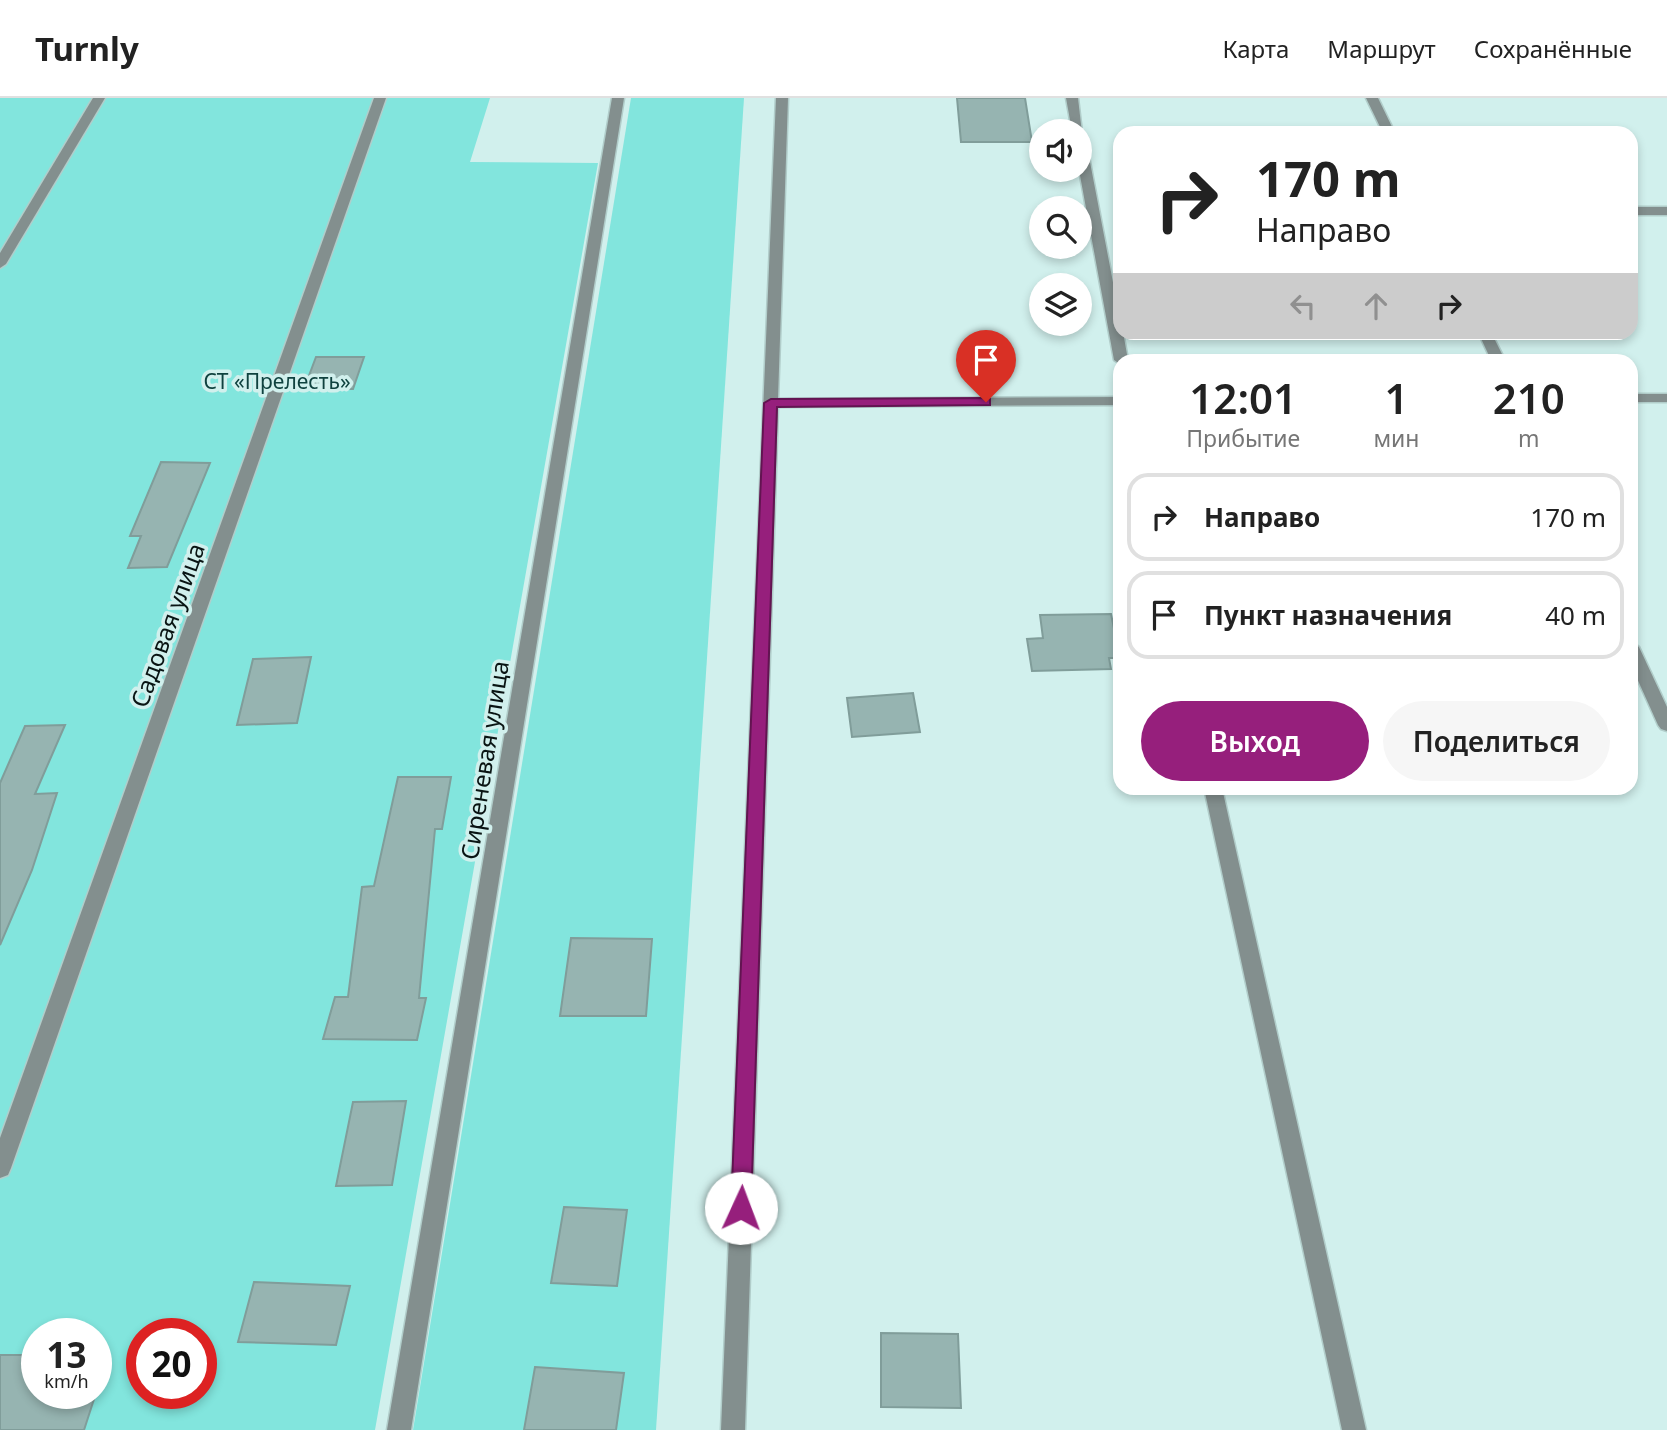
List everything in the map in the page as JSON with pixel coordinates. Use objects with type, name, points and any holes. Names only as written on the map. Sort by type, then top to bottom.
[{"type":"street","points":[[0,264],[99,98]]},
{"type":"street","name":"Садовая улица","points":[[0,1168],[380,98]]},
{"type":"street","name":"Сиреневая улица","points":[[399,1430],[618,98]]},
{"type":"street","points":[[733,1430],[782,98]]},
{"type":"street","points":[[1072,98],[1076,119]]},
{"type":"street","points":[[1372,98],[1386,126]]},
{"type":"street","points":[[1088,182],[1113,317]]},
{"type":"street","points":[[1638,211],[1667,211]]},
{"type":"street","points":[[1638,398],[1667,397]]},
{"type":"street","points":[[771,403],[1113,401]]},
{"type":"street","points":[[1638,663],[1667,725]]},
{"type":"street","points":[[1215,795],[1354,1430]]},
{"type":"green space","name":"СТ «Прелесть»","points":[[0,98],[490,98],[470,162],[598,163],[375,1430],[0,1430]]},
{"type":"green space","points":[[631,98],[744,98],[656,1430],[413,1430]]},
{"type":"building","points":[[957,98],[1025,98],[1029,142],[961,142]]},
{"type":"building","points":[[316,357],[364,357],[353,389],[304,389]]},
{"type":"building","points":[[161,462],[210,463],[167,567],[128,568],[141,536],[130,536]]},
{"type":"building","points":[[1111,614],[1111,669],[1032,671],[1027,639],[1043,638],[1040,615]]},
{"type":"building","points":[[311,657],[297,723],[237,725],[253,659]]},
{"type":"building","points":[[913,693],[920,732],[852,737],[847,698]]},
{"type":"building","points":[[65,725],[35,794],[57,793],[32,870],[0,945],[0,783],[25,726]]},
{"type":"building","points":[[398,777],[451,777],[442,829],[435,829],[419,998],[426,998],[417,1040],[323,1039],[335,997],[348,997],[362,887],[374,886]]},
{"type":"building","points":[[571,938],[652,939],[646,1016],[560,1016]]},
{"type":"building","points":[[406,1101],[392,1185],[336,1186],[353,1102]]},
{"type":"building","points":[[564,1207],[627,1210],[617,1286],[551,1283]]},
{"type":"building","points":[[254,1282],[350,1286],[336,1345],[238,1342]]},
{"type":"building","points":[[881,1333],[958,1334],[961,1408],[881,1407]]},
{"type":"building","points":[[0,1355],[21,1355],[21,1409],[91,1409],[84,1430],[0,1430]]},
{"type":"building","points":[[535,1367],[624,1373],[616,1430],[524,1430]]},
{"type":"route","points":[[741,1208],[771,403],[986,402]]}]
